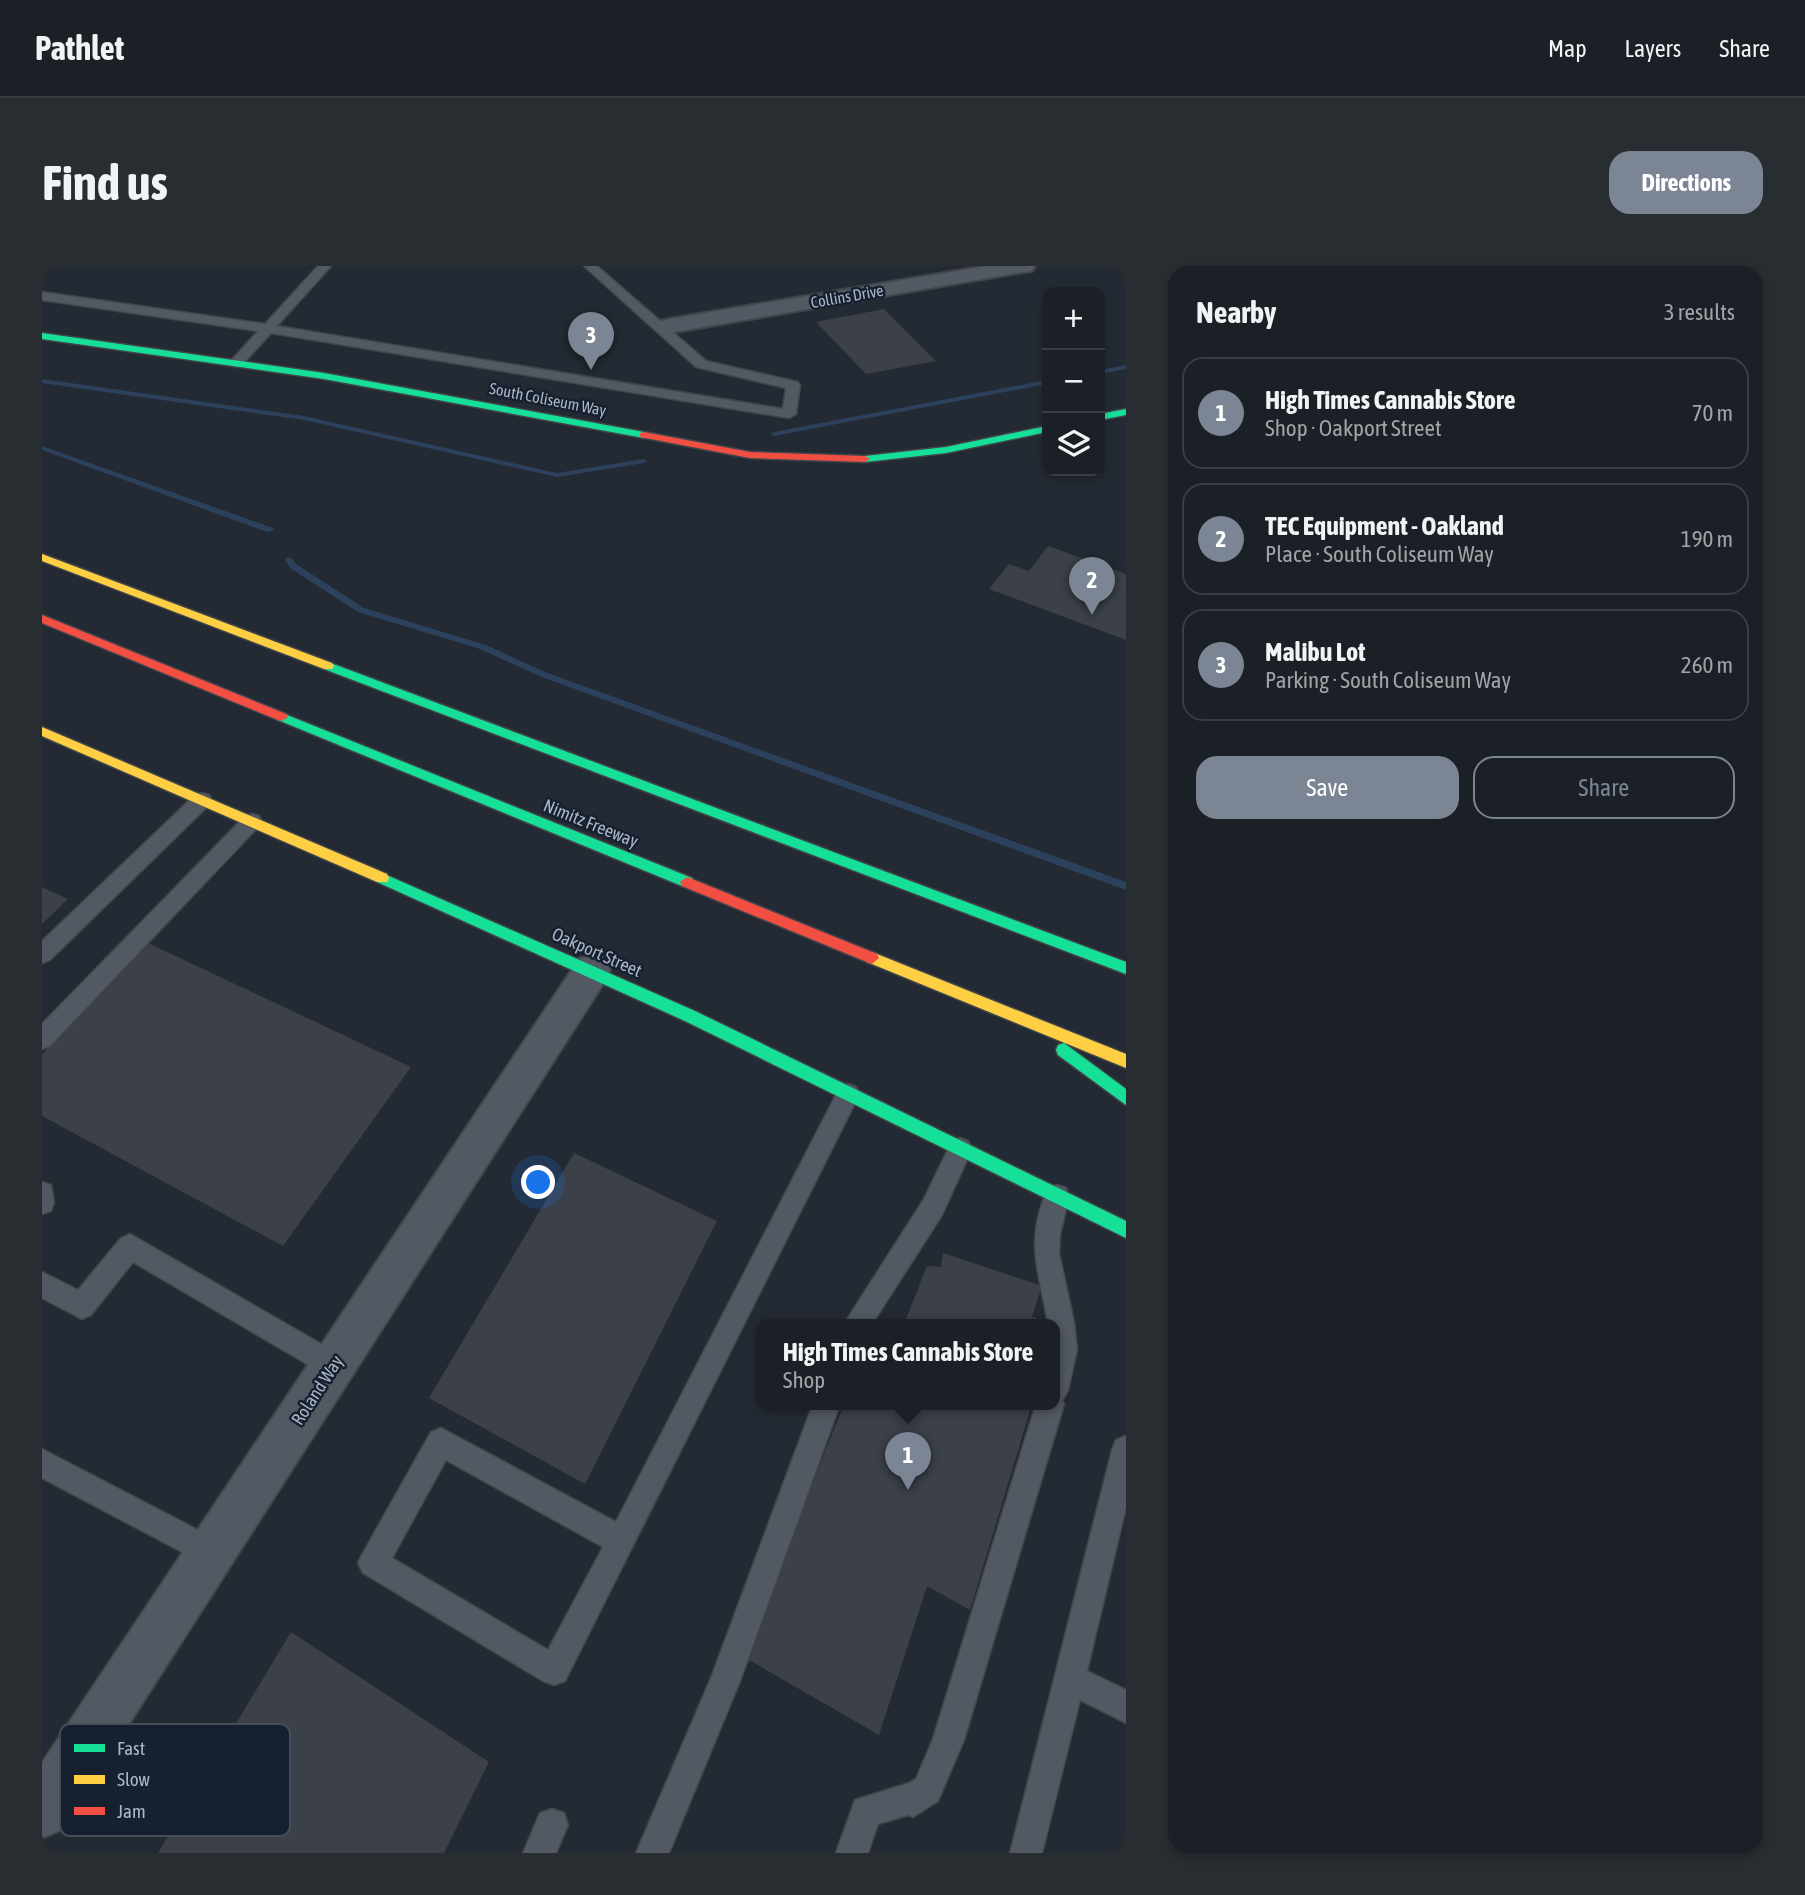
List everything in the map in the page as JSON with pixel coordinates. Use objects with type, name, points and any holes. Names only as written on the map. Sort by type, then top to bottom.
[{"type":"main road","name":"South Coliseum Way","points":[[42,336],[387,387],[750,454],[818,459],[882,458],[950,449],[1042,430]]},
{"type":"main road","points":[[1105,416],[1126,412]]},
{"type":"main road","points":[[42,557],[1126,968]]},
{"type":"main road","name":"Nimitz Freeway","points":[[42,619],[1126,1061]]},
{"type":"main road","name":"Oakport Street","points":[[42,730],[592,970],[1126,1230]]},
{"type":"main road","points":[[1029,1023],[1126,1098]]},
{"type":"street","name":"Collins Drive","points":[[669,326],[1024,266]]},
{"type":"street","name":"Roland Way","points":[[99,1724],[592,970]]},
{"type":"street","name":"Roland Way","points":[[42,1811],[60,1783]]},
{"type":"lane","points":[[236,363],[325,266]]},
{"type":"lane","points":[[42,296],[267,328],[789,414],[793,385],[701,364],[590,266]]},
{"type":"lane","points":[[42,954],[202,800]]},
{"type":"lane","points":[[42,1039],[252,821]]},
{"type":"lane","points":[[622,1541],[441,1442],[373,1563],[554,1670],[622,1541],[848,1094]]},
{"type":"lane","points":[[860,1319],[933,1207],[960,1149]]},
{"type":"lane","points":[[42,1193],[42,1203]]},
{"type":"lane","points":[[1057,1196],[1047,1235],[1046,1253],[1061,1322],[1064,1350],[1060,1368]]},
{"type":"lane","points":[[42,1284],[82,1306],[130,1247],[333,1366]]},
{"type":"lane","points":[[652,1853],[725,1681],[825,1410]]},
{"type":"lane","points":[[852,1853],[866,1811],[908,1799],[914,1801],[928,1790],[948,1740],[1048,1410]]},
{"type":"lane","points":[[1026,1853],[1069,1678],[1117,1529],[1126,1450]]},
{"type":"lane","points":[[42,1463],[211,1552]]},
{"type":"lane","points":[[1069,1678],[1126,1707]]},
{"type":"building","points":[[884,309],[936,361],[866,374],[816,322]]},
{"type":"building","points":[[1048,546],[1126,574],[1126,640],[989,589],[1009,564],[1029,571]]},
{"type":"building","points":[[42,887],[68,899],[42,924]]},
{"type":"building","points":[[146,942],[411,1067],[283,1246],[42,1116],[42,1055]]},
{"type":"building","points":[[574,1153],[717,1221],[585,1484],[429,1398]]},
{"type":"building","points":[[943,1253],[1042,1286],[1032,1316],[1037,1319],[906,1319],[927,1266],[941,1267]]},
{"type":"building","points":[[842,1410],[1030,1410],[970,1610],[927,1586],[879,1735],[744,1657]]},
{"type":"building","points":[[291,1632],[489,1762],[444,1853],[158,1853],[168,1836],[290,1836],[290,1724],[236,1724]]},
{"type":"waterway","points":[[1105,371],[1126,367]]},
{"type":"waterway","points":[[42,381],[304,418],[557,475],[644,461]]},
{"type":"waterway","points":[[774,434],[1042,383]]},
{"type":"waterway","points":[[42,448],[270,530]]},
{"type":"waterway","points":[[289,560],[293,566],[361,610],[483,647],[542,674],[1126,886]]},
{"type":"traffic: fast","points":[[42,336],[324,376],[644,435]]},
{"type":"traffic: fast","points":[[1105,416],[1126,412]]},
{"type":"traffic: fast","points":[[865,459],[946,450],[1042,430]]},
{"type":"traffic: fast","points":[[328,666],[1126,968]]},
{"type":"traffic: fast","points":[[282,717],[687,882]]},
{"type":"traffic: fast","points":[[382,878],[690,1016],[1126,1230]]},
{"type":"traffic: fast","points":[[1064,1050],[1126,1098]]},
{"type":"traffic: slow","points":[[42,557],[328,666]]},
{"type":"traffic: slow","points":[[42,731],[382,878]]},
{"type":"traffic: slow","points":[[872,958],[1126,1061]]},
{"type":"traffic: jam","points":[[644,435],[750,455],[865,459]]},
{"type":"traffic: jam","points":[[42,619],[282,717]]},
{"type":"traffic: jam","points":[[687,882],[872,958]]},
{"type":"place","name":"Malibu Lot","points":[[591,370]]},
{"type":"place","name":"TEC Equipment - Oakland","points":[[1092,615]]},
{"type":"place","name":"High Times Cannabis Store","points":[[908,1490]]}]
